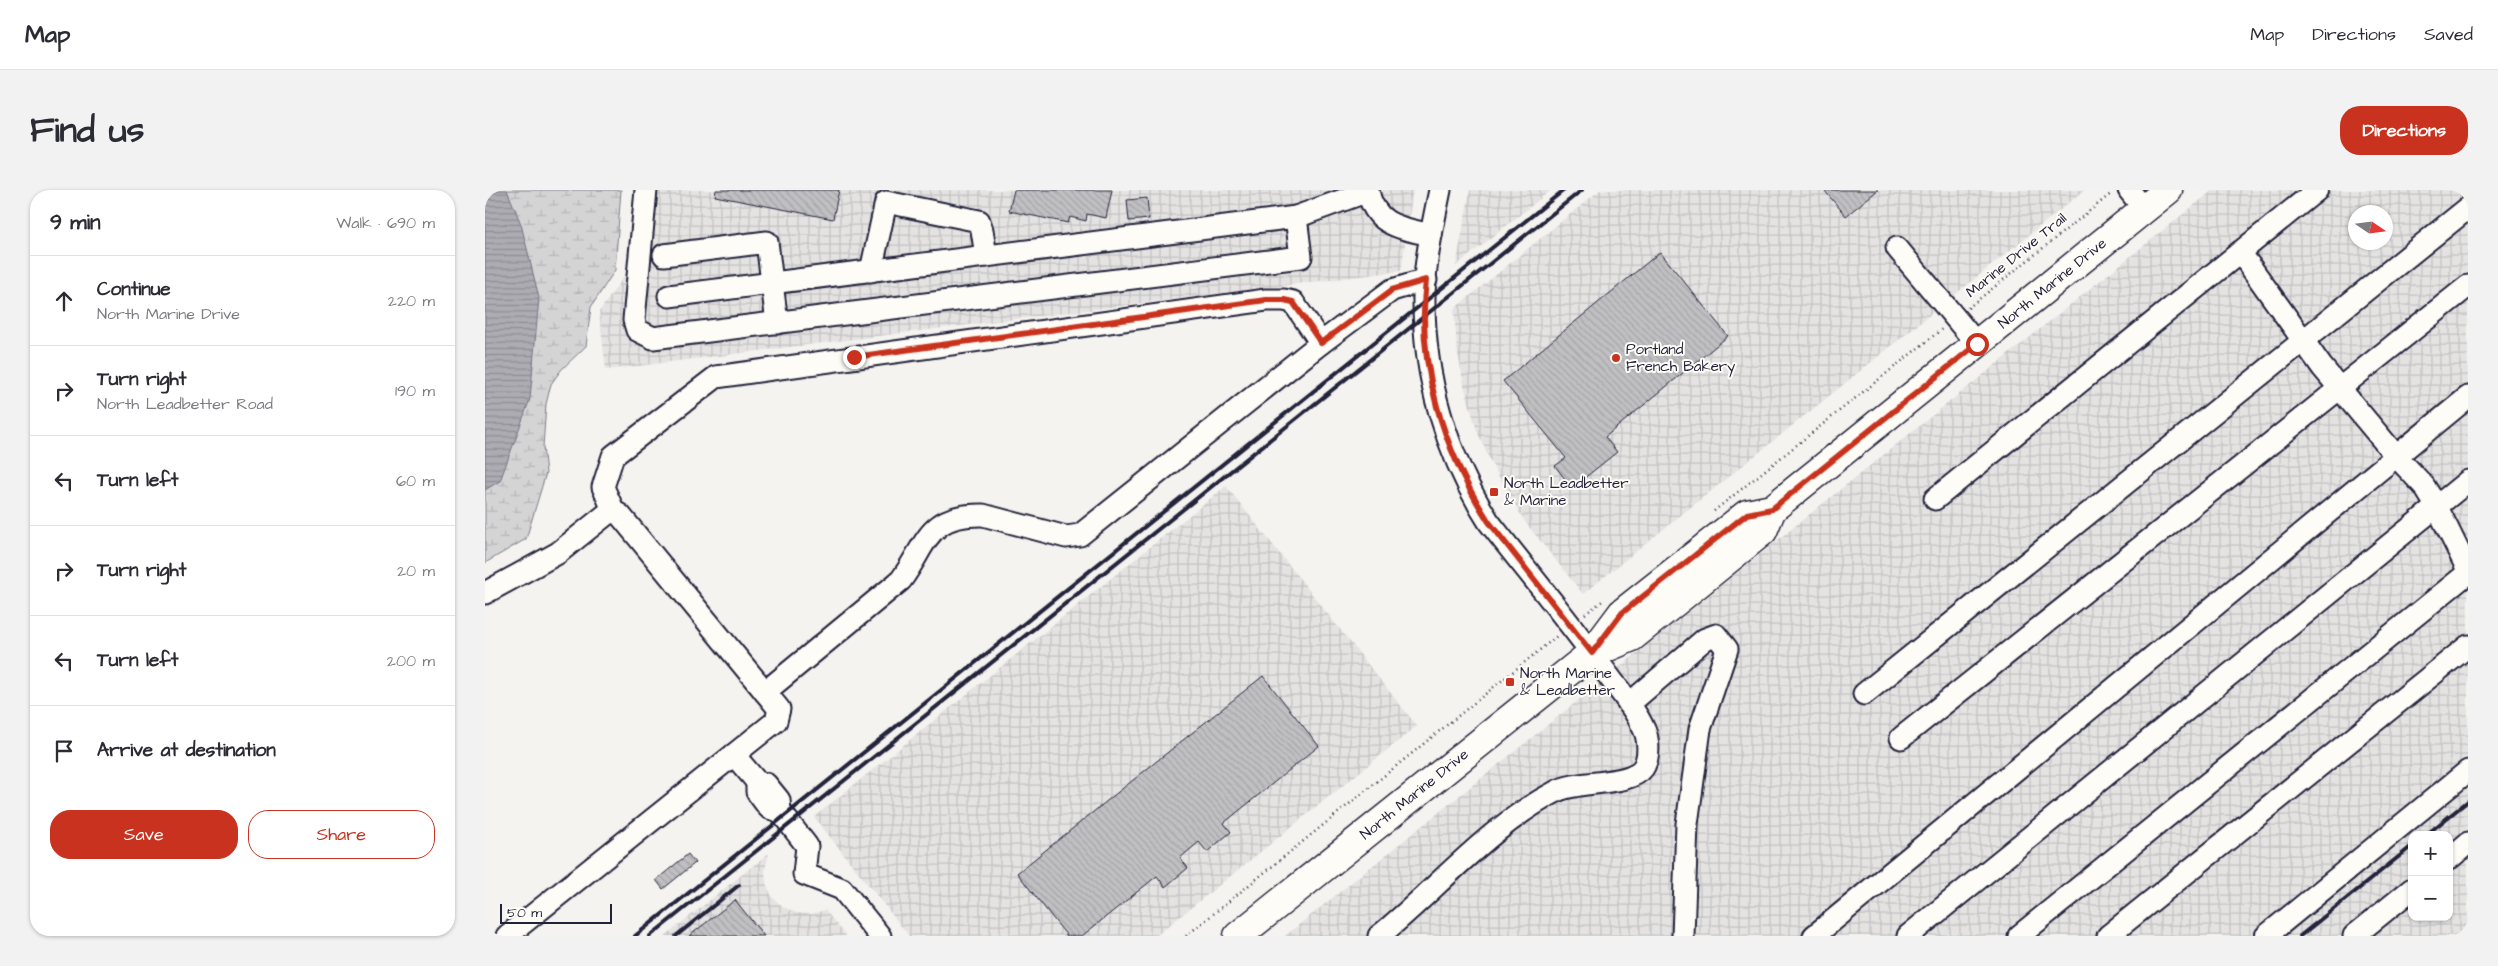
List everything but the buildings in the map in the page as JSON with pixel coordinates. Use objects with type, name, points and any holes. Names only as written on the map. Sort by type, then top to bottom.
[{"type":"main road","name":"North Marine Drive","points":[[1238,936],[1592,653],[1631,637],[1740,550],[1763,531],[1772,509],[1977,344],[2136,200],[2168,190]]},
{"type":"street","points":[[646,190],[633,320],[637,330],[653,338],[1301,257],[1296,217]]},
{"type":"street","points":[[1379,936],[1491,836],[1533,803],[1562,788],[1631,776],[1642,769],[1647,758],[1644,729],[1629,704],[1592,653],[1489,522],[1474,499],[1458,465],[1433,392],[1426,342],[1426,280],[1431,235],[1440,190]]},
{"type":"street","points":[[1935,499],[2317,190]]},
{"type":"street","points":[[669,296],[1296,217],[1368,191],[1374,210],[1384,220],[1395,226],[1431,235]]},
{"type":"street","points":[[871,271],[886,202],[979,222],[986,256]]},
{"type":"street","points":[[1865,694],[2468,208]]},
{"type":"street","points":[[664,255],[767,242],[777,323]]},
{"type":"street","points":[[1897,248],[1977,344]]},
{"type":"street","points":[[2019,936],[2468,572],[2437,507],[2418,478],[2396,456],[2322,367],[2240,252]]},
{"type":"street","points":[[765,692],[901,580],[911,567],[917,550],[932,531],[948,519],[970,514],[983,514],[1065,537],[1080,535],[1321,343],[1392,290],[1426,280]]},
{"type":"street","points":[[1901,738],[2468,286]]},
{"type":"street","points":[[614,512],[603,487],[613,456],[716,377],[1266,300],[1293,302],[1321,343]]},
{"type":"street","points":[[1814,936],[2468,397]]},
{"type":"street","points":[[1908,936],[2468,481]]},
{"type":"street","points":[[485,593],[557,553],[608,513],[621,514],[779,709],[776,721],[507,936]]},
{"type":"street","points":[[1629,704],[1705,639],[1716,635],[1727,649],[1700,729],[1687,824],[1683,936]]},
{"type":"street","points":[[2108,936],[2468,646]]},
{"type":"street","points":[[734,755],[757,782],[766,784],[779,800],[780,811],[807,846],[804,874],[842,889],[880,936]]},
{"type":"street","points":[[2267,936],[2468,771]]},
{"type":"street","points":[[2453,856],[2468,843]]},
{"type":"street","points":[[2354,936],[2408,893]]},
{"type":"path","name":"Marine Drive Trail","points":[[1955,318],[2115,190]]},
{"type":"shaded area","points":[[485,190],[507,190],[521,224],[539,298],[530,399],[500,481],[485,490]]},
{"type":"shaded area","points":[[636,190],[1413,190],[1401,271],[606,370],[599,312],[634,262]]},
{"type":"shaded area","points":[[1470,190],[1551,190],[1456,266]]},
{"type":"shaded area","points":[[1600,190],[2085,190],[1583,594],[1525,522],[1490,461],[1477,431],[1464,385],[1457,349],[1454,309]]},
{"type":"shaded area","points":[[2213,190],[2468,190],[2468,936],[1285,936]]},
{"type":"shaded area","points":[[1226,486],[1417,726],[1156,936],[909,936],[814,817]]},
{"type":"shaded area","points":[[769,853],[765,870],[766,883],[772,897],[783,907],[797,913],[811,914],[825,910],[846,936],[665,936]]},
{"type":"green space","points":[[485,190],[621,190],[615,270],[591,307],[586,346],[561,370],[551,384],[546,404],[543,447],[546,473],[526,539],[485,563]]},
{"type":"railway","points":[[635,936],[1564,190]]},
{"type":"railway","points":[[650,936],[1582,190]]},
{"type":"railway","points":[[2431,831],[2468,801]]},
{"type":"railway","points":[[2300,936],[2408,849]]},
{"type":"railway","points":[[676,936],[739,885]]},
{"type":"place","name":"Portland French Bakery","points":[[1616,358]]},
{"type":"place","name":"North Leadbetter & Marine","points":[[1494,492]]},
{"type":"place","name":"North Marine & Leadbetter","points":[[1510,682]]},
{"type":"route","points":[[854,357],[1133,320],[1266,300],[1293,302],[1321,343],[1333,336],[1392,290],[1426,280],[1424,295],[1426,342],[1433,392],[1458,465],[1474,499],[1489,522],[1592,653],[1622,613],[1747,514],[1772,509],[1977,344]]}]
